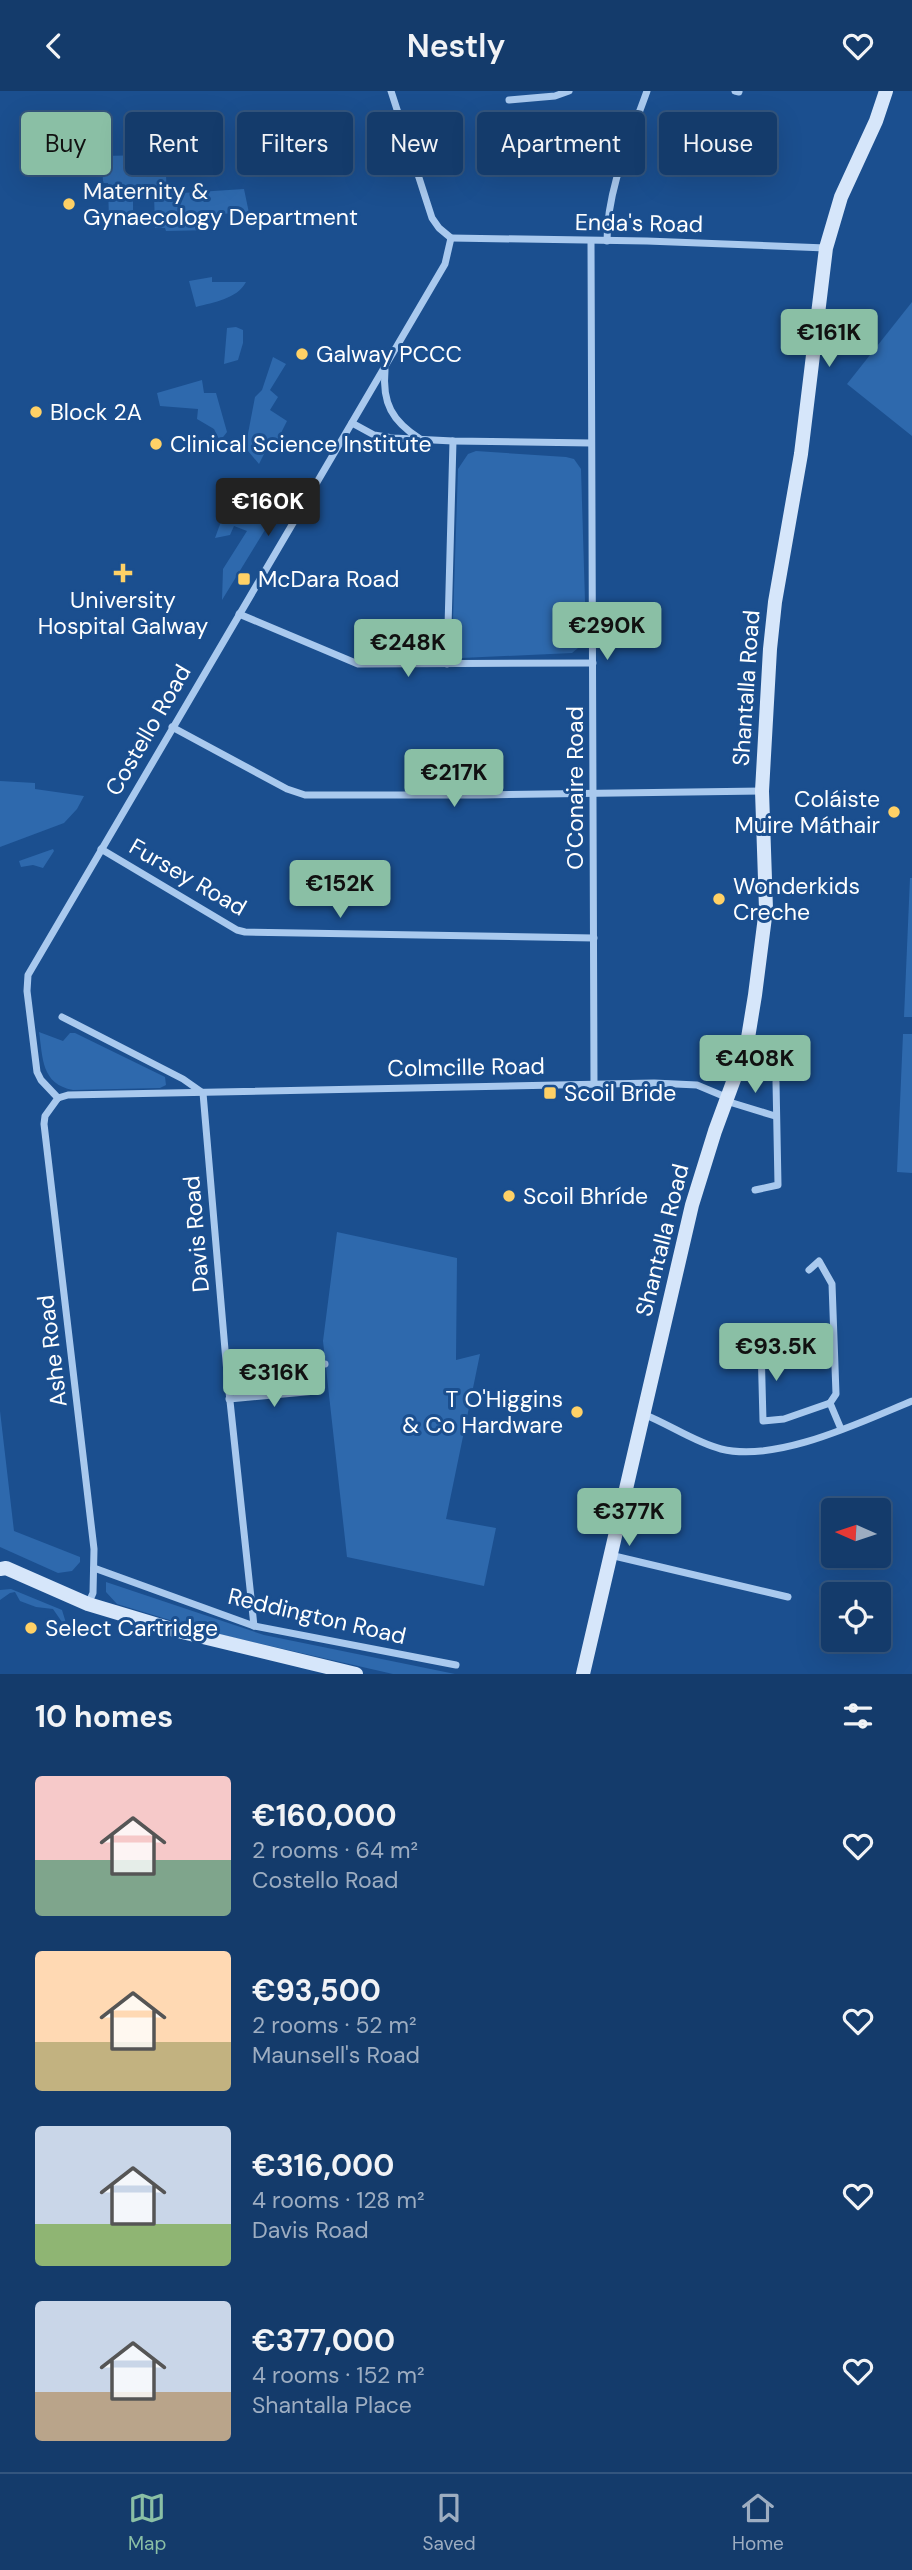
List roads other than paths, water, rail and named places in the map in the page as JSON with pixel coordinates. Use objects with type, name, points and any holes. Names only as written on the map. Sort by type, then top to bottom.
[{"type":"street","points":[[391,91],[432,218],[451,238]]},
{"type":"street","points":[[509,100],[555,96],[569,91]]},
{"type":"street","points":[[607,241],[614,187],[647,91]]},
{"type":"street","name":"Shantalla Road","points":[[583,1674],[692,1205],[747,1044],[765,924],[762,791],[775,602],[801,454],[826,248],[841,197],[887,91]]},
{"type":"street","name":"Enda's Road","points":[[451,238],[826,248]]},
{"type":"street","name":"Costello Road","points":[[58,1098],[37,1072],[27,991],[28,975],[445,264],[451,238]]},
{"type":"street","name":"O'Conaire Road","points":[[591,241],[594,1083]]},
{"type":"street","points":[[386,366],[386,400],[395,417],[420,439]]},
{"type":"street","points":[[352,423],[373,435],[420,439],[591,443]]},
{"type":"street","points":[[447,664],[453,441]]},
{"type":"street","points":[[239,614],[358,664],[593,663]]},
{"type":"street","points":[[172,727],[287,789],[305,795],[354,797],[762,791]]},
{"type":"street","name":"Fursey Road","points":[[101,849],[237,930],[245,932],[594,938]]},
{"type":"street","points":[[62,1017],[183,1079],[203,1093]]},
{"type":"street","points":[[755,1189],[778,1185],[776,1082]]},
{"type":"street","name":"Colmcille Road","points":[[58,1098],[68,1095],[594,1083],[697,1085],[775,1116]]},
{"type":"street","name":"Davis Road","points":[[203,1093],[229,1399],[254,1626]]},
{"type":"street","name":"Ashe Road","points":[[58,1098],[45,1116],[44,1124],[92,1528],[93,1593],[88,1604]]},
{"type":"street","points":[[761,1345],[763,1421],[784,1419],[830,1403],[836,1394],[832,1284],[818,1261],[809,1270]]},
{"type":"street","points":[[227,1373],[325,1364]]},
{"type":"street","points":[[229,1399],[316,1391]]},
{"type":"street","points":[[643,1413],[708,1444],[730,1451],[757,1452],[792,1446],[912,1401]]},
{"type":"street","points":[[830,1403],[841,1429]]},
{"type":"street","points":[[610,1555],[788,1597]]},
{"type":"street","points":[[0,1560],[14,1565],[26,1577]]},
{"type":"street","points":[[0,1569],[6,1568],[88,1604],[221,1643],[337,1672],[356,1674]]},
{"type":"street","name":"Reddington Road","points":[[94,1568],[254,1626],[456,1665]]},
{"type":"street","points":[[0,1579],[26,1577]]},
{"type":"place","name":"Maternity & Gynaecology Department","points":[[69,204]]},
{"type":"place","name":"Galway PCCC","points":[[302,354]]},
{"type":"place","name":"Block 2A","points":[[36,412]]},
{"type":"place","name":"Clinical Science Institute","points":[[156,444]]},
{"type":"place","name":"University Hospital Galway","points":[[123,573]]},
{"type":"place","name":"McDara Road","points":[[244,579]]},
{"type":"place","name":"Coláiste Muire Máthair","points":[[894,812]]},
{"type":"place","name":"Wonderkids Creche","points":[[719,899]]},
{"type":"place","name":"Scoil Bride","points":[[550,1093]]},
{"type":"place","name":"Scoil Bhríde","points":[[509,1196]]},
{"type":"place","name":"T O'Higgins & Co Hardware","points":[[577,1412]]},
{"type":"place","name":"Select Cartridge","points":[[31,1628]]}]
